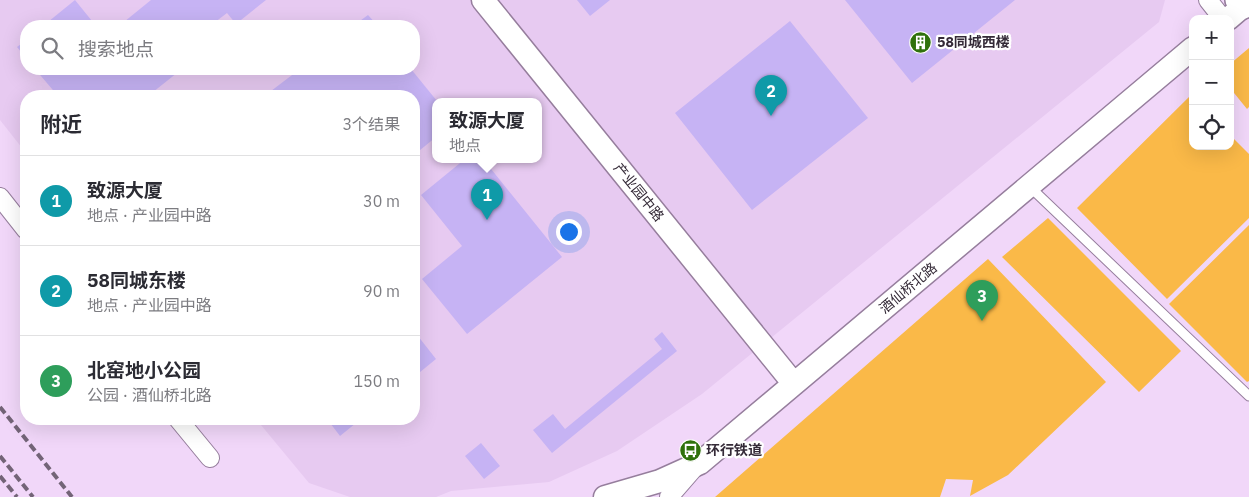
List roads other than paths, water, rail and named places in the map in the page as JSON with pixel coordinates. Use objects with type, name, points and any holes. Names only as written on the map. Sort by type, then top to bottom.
[{"type":"street","name":"产业园中路","points":[[483,0],[794,384]]},
{"type":"street","points":[[1208,0],[1236,9]]},
{"type":"street","name":"酒仙桥北路","points":[[605,497],[660,481],[700,463],[1189,51]]},
{"type":"street","points":[[0,197],[20,222]]},
{"type":"street","points":[[183,425],[210,458]]},
{"type":"street","points":[[663,495],[700,463]]},
{"type":"lane","points":[[1029,186],[1249,396]]},
{"type":"railway","points":[[0,407],[72,497]]},
{"type":"railway","points":[[0,456],[33,497]]},
{"type":"railway","points":[[0,476],[17,497]]},
{"type":"place","name":"58同城西楼","points":[[921,42]]},
{"type":"place","name":"58同城东楼","points":[[771,116]]},
{"type":"place","name":"致源大厦","points":[[487,220]]},
{"type":"place","name":"北窑地小公园","points":[[982,321]]},
{"type":"place","name":"环行铁道","points":[[690,450]]}]
